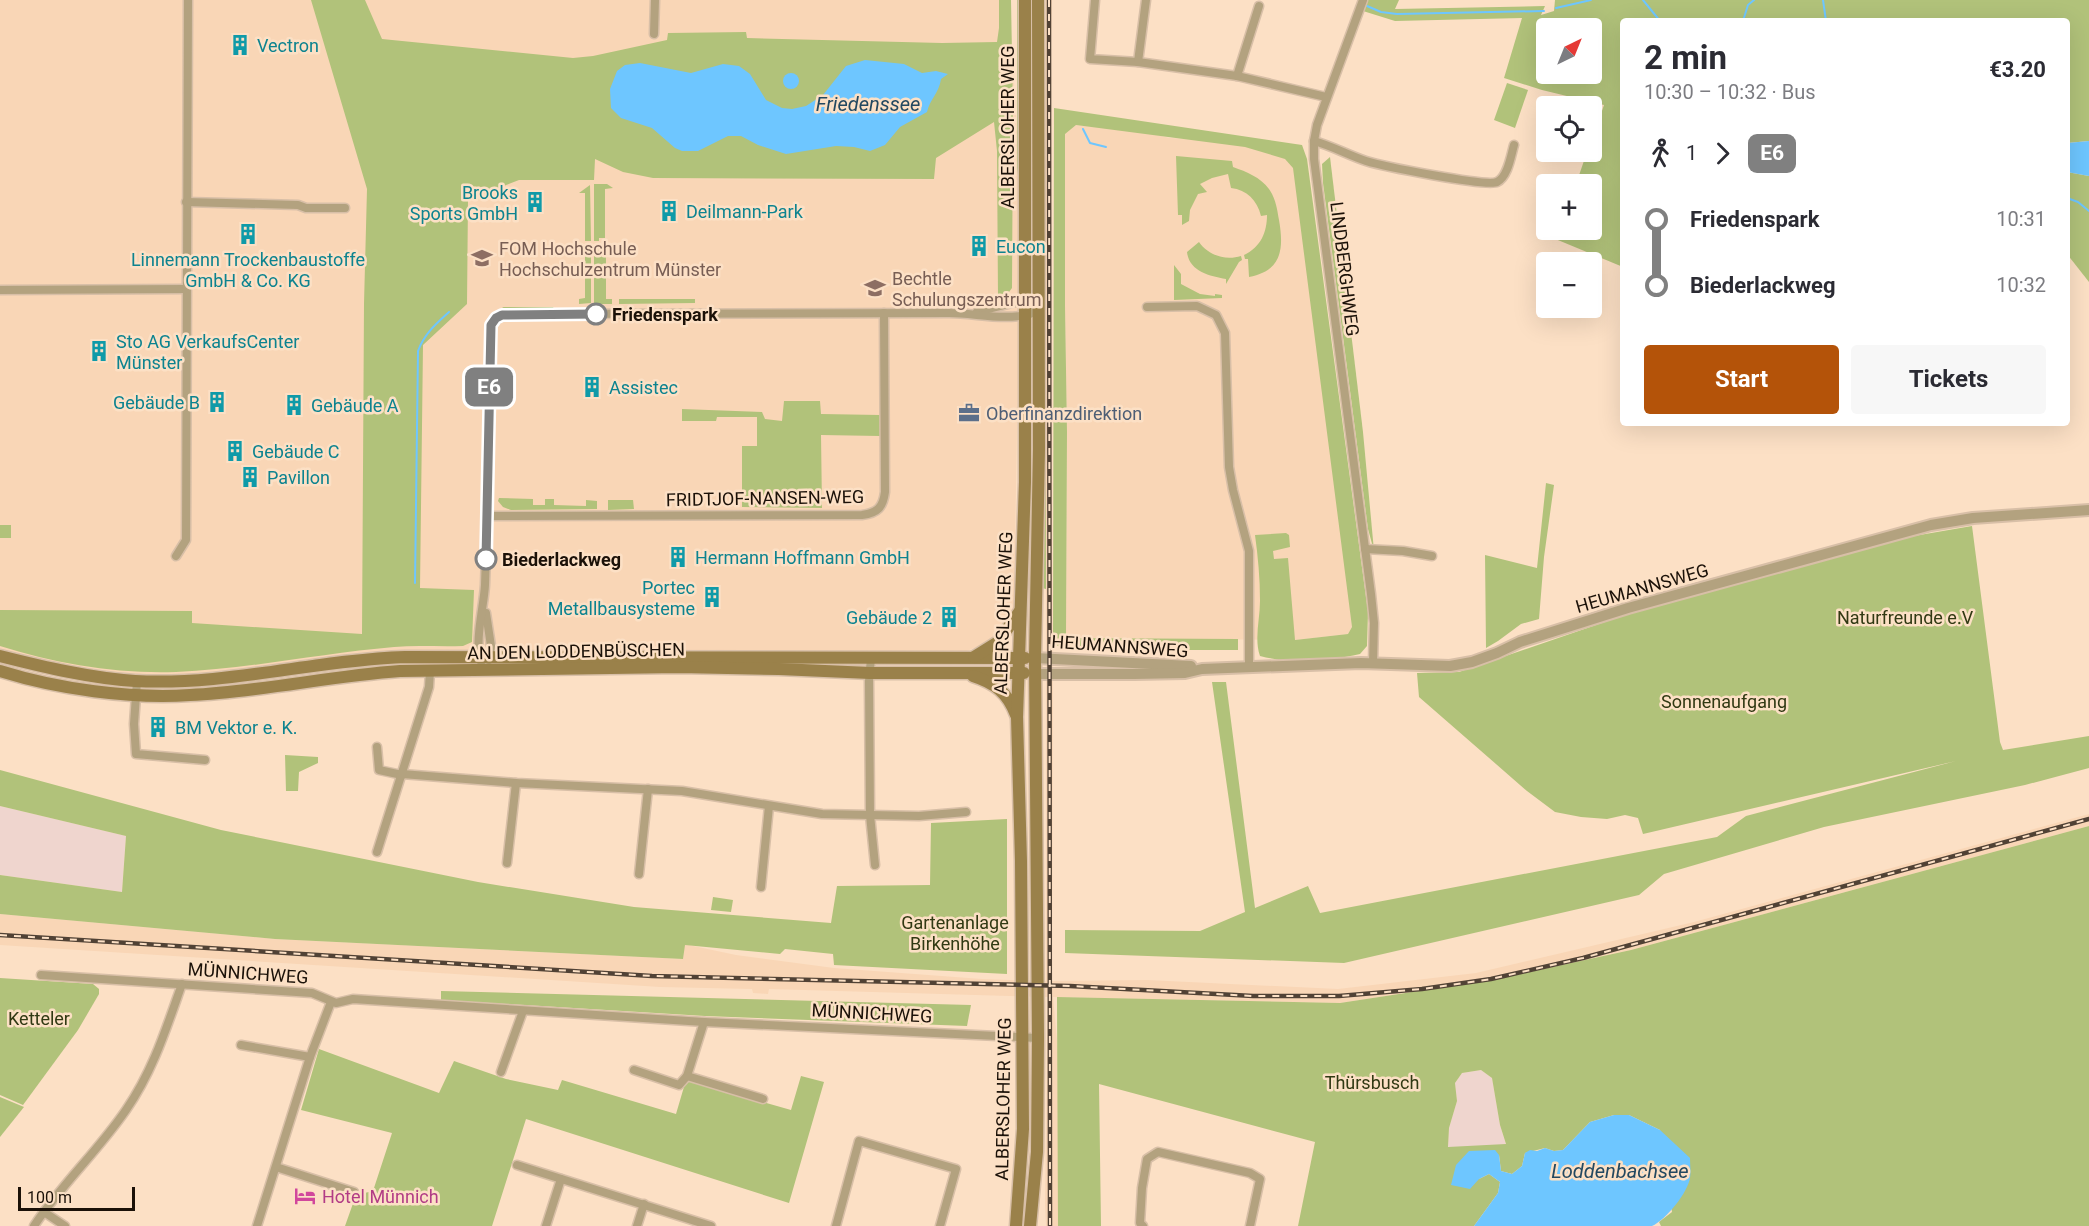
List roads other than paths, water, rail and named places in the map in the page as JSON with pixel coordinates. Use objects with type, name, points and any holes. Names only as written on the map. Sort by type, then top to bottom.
[{"type":"main road","name":"ALBERSLOHER WEG","points":[[1016,1226],[1023,1129],[1017,717],[1025,482],[1025,0]]},
{"type":"main road","name":"ALBERSLOHER WEG","points":[[1030,1226],[1037,1152],[1038,1038],[1035,658],[1039,311],[1038,0]]},
{"type":"main road","points":[[972,658],[998,642],[1020,610]]},
{"type":"main road","name":"AN DEN LODDENBÜSCHEN","points":[[0,656],[86,675],[137,681],[224,677],[361,659],[485,657],[1035,658]]},
{"type":"main road","name":"AN DEN LODDENBÜSCHEN","points":[[0,671],[83,689],[136,695],[190,696],[356,674],[430,671],[688,667],[870,673],[1035,674]]},
{"type":"main road","points":[[961,672],[1000,688],[1013,706],[1017,717]]},
{"type":"street","points":[[176,556],[186,540],[185,289],[188,0]]},
{"type":"street","points":[[654,34],[655,0]]},
{"type":"street","points":[[1095,0],[1090,59],[1138,62],[1237,76],[1326,97]]},
{"type":"street","points":[[1138,62],[1146,0]]},
{"type":"street","name":"LINDBERGHWEG","points":[[1363,0],[1317,125],[1314,159],[1374,623],[1373,663]]},
{"type":"street","points":[[1237,76],[1259,6]]},
{"type":"street","points":[[1314,141],[1366,161],[1471,182],[1496,183],[1503,177],[1514,145]]},
{"type":"street","points":[[186,202],[345,208]]},
{"type":"street","points":[[0,290],[185,289]]},
{"type":"street","points":[[1147,307],[1197,306],[1216,315],[1226,333],[1229,467],[1248,551],[1248,667]]},
{"type":"street","points":[[484,671],[490,334],[493,321],[499,316],[522,314],[974,313],[986,316],[1025,309],[1039,311]]},
{"type":"street","name":"FRIDTJOF-NANSEN-WEG","points":[[488,516],[862,515],[875,512],[882,504],[885,492],[884,313]]},
{"type":"street","name":"HEUMANNSWEG","points":[[1035,674],[1185,673],[1202,669],[1373,663],[1450,666],[1472,662],[1520,642],[1628,608],[1931,525],[1973,518],[2089,510]]},
{"type":"street","points":[[1365,549],[1411,551],[1432,556]]},
{"type":"street","points":[[871,658],[870,816],[875,865]]},
{"type":"street","name":"HEUMANNSWEG","points":[[1035,658],[1188,666],[1202,669]]},
{"type":"street","points":[[376,852],[429,687],[430,671]]},
{"type":"street","points":[[137,681],[134,748],[136,754],[205,760]]},
{"type":"street","points":[[377,747],[379,770],[402,775],[682,791],[822,814],[919,816],[966,812]]},
{"type":"street","points":[[507,863],[516,783]]},
{"type":"street","points":[[639,874],[648,789]]},
{"type":"street","points":[[760,887],[769,806]]},
{"type":"street","name":"MÜNNICHWEG","points":[[41,975],[312,993],[336,1003],[353,999],[704,1022],[1038,1038]]},
{"type":"street","points":[[34,1226],[135,1096],[160,1048],[182,984]]},
{"type":"street","points":[[257,1226],[310,1057],[331,1002]]},
{"type":"street","points":[[501,1072],[523,1011]]},
{"type":"street","points":[[634,1070],[679,1085],[687,1076],[704,1022]]},
{"type":"street","points":[[241,1046],[310,1057]]},
{"type":"street","points":[[687,1076],[763,1099]]},
{"type":"street","points":[[836,1226],[859,1141],[956,1169],[940,1226]]},
{"type":"street","points":[[1143,1226],[1140,1223],[1142,1188],[1147,1159],[1158,1152],[1250,1173],[1260,1179],[1250,1226]]},
{"type":"street","points":[[517,1165],[711,1226]]},
{"type":"street","points":[[276,1167],[354,1192]]},
{"type":"street","points":[[546,1226],[561,1179]]},
{"type":"street","points":[[637,1226],[644,1204]]},
{"type":"street","points":[[44,1212],[65,1226]]},
{"type":"water","name":"Friedenssee","points":[[865,60],[904,64],[922,73],[936,71],[948,74],[941,79],[927,112],[900,127],[885,145],[870,151],[836,146],[786,154],[758,145],[741,136],[728,136],[698,151],[682,151],[675,148],[652,128],[621,118],[611,108],[610,89],[617,71],[625,65],[640,63],[691,73],[723,64],[739,66],[750,74],[766,100],[782,108],[792,109],[806,106],[823,95],[846,66]]},
{"type":"water","points":[[791,73],[799,81],[791,89],[783,81]]},
{"type":"water","points":[[2089,141],[2089,176],[2070,173],[2070,143]]},
{"type":"water","name":"Loddenbachsee","points":[[1614,1115],[1629,1115],[1660,1130],[1690,1158],[1690,1178],[1685,1191],[1670,1212],[1658,1223],[1652,1226],[1474,1226],[1498,1193],[1500,1182],[1489,1174],[1479,1179],[1470,1189],[1451,1185],[1456,1165],[1469,1151],[1495,1150],[1499,1155],[1501,1171],[1512,1174],[1522,1166],[1525,1153],[1530,1150],[1537,1151],[1545,1148],[1554,1151],[1563,1150],[1590,1122]]},
{"type":"waterway","points":[[1556,8],[1591,0]]},
{"type":"waterway","points":[[1643,0],[1658,18]]},
{"type":"waterway","points":[[1744,18],[1748,5],[1754,0]]},
{"type":"waterway","points":[[1823,0],[1826,18]]},
{"type":"waterway","points":[[1367,6],[1381,12],[1397,14],[1544,11]]},
{"type":"waterway","points":[[1083,129],[1090,143],[1106,147]]},
{"type":"waterway","points":[[2070,199],[2089,211]]},
{"type":"waterway","points":[[415,583],[418,351],[427,334],[449,312]]},
{"type":"railway","points":[[1049,0],[1050,1226]]},
{"type":"railway","points":[[0,935],[652,976],[1070,986],[1253,996],[1339,996],[1422,989],[1491,979],[1583,958],[2089,819]]},
{"type":"place","name":"Vectron","points":[[240,45]]},
{"type":"place","name":"Brooks Sports GmbH","points":[[535,202]]},
{"type":"place","name":"Deilmann-Park","points":[[669,211]]},
{"type":"place","name":"Linnemann Trockenbaustoffe GmbH & Co. KG","points":[[248,234]]},
{"type":"place","name":"Eucon","points":[[979,246]]},
{"type":"place","name":"FOM Hochschule Hochschulzentrum Münster","points":[[482,258]]},
{"type":"place","name":"Bechtle Schulungszentrum","points":[[875,288]]},
{"type":"place","name":"Friedenspark","points":[[596,314]]},
{"type":"place","name":"Sto AG VerkaufsCenter Münster","points":[[99,351]]},
{"type":"place","name":"Assistec","points":[[592,387]]},
{"type":"place","name":"Gebäude B","points":[[217,402]]},
{"type":"place","name":"Gebäude A","points":[[294,405]]},
{"type":"place","name":"Oberfinanzdirektion","points":[[969,413]]},
{"type":"place","name":"Gebäude C","points":[[235,451]]},
{"type":"place","name":"Pavillon","points":[[250,477]]},
{"type":"place","name":"Hermann Hoffmann GmbH","points":[[678,557]]},
{"type":"place","name":"Biederlackweg","points":[[486,559]]},
{"type":"place","name":"Portec Metallbausysteme","points":[[712,597]]},
{"type":"place","name":"Gebäude 2","points":[[949,617]]},
{"type":"place","name":"BM Vektor e. K.","points":[[158,727]]},
{"type":"place","name":"Hotel Münnich","points":[[305,1196]]},
{"type":"park label","name":"Naturfreunde e.V","points":[[1905,617]]},
{"type":"park label","name":"Sonnenaufgang","points":[[1724,701]]},
{"type":"park label","name":"Gartenanlage Birkenhöhe","points":[[955,932]]},
{"type":"park label","name":"Ketteler","points":[[39,1018]]},
{"type":"park label","name":"Thürsbusch","points":[[1372,1082]]}]
